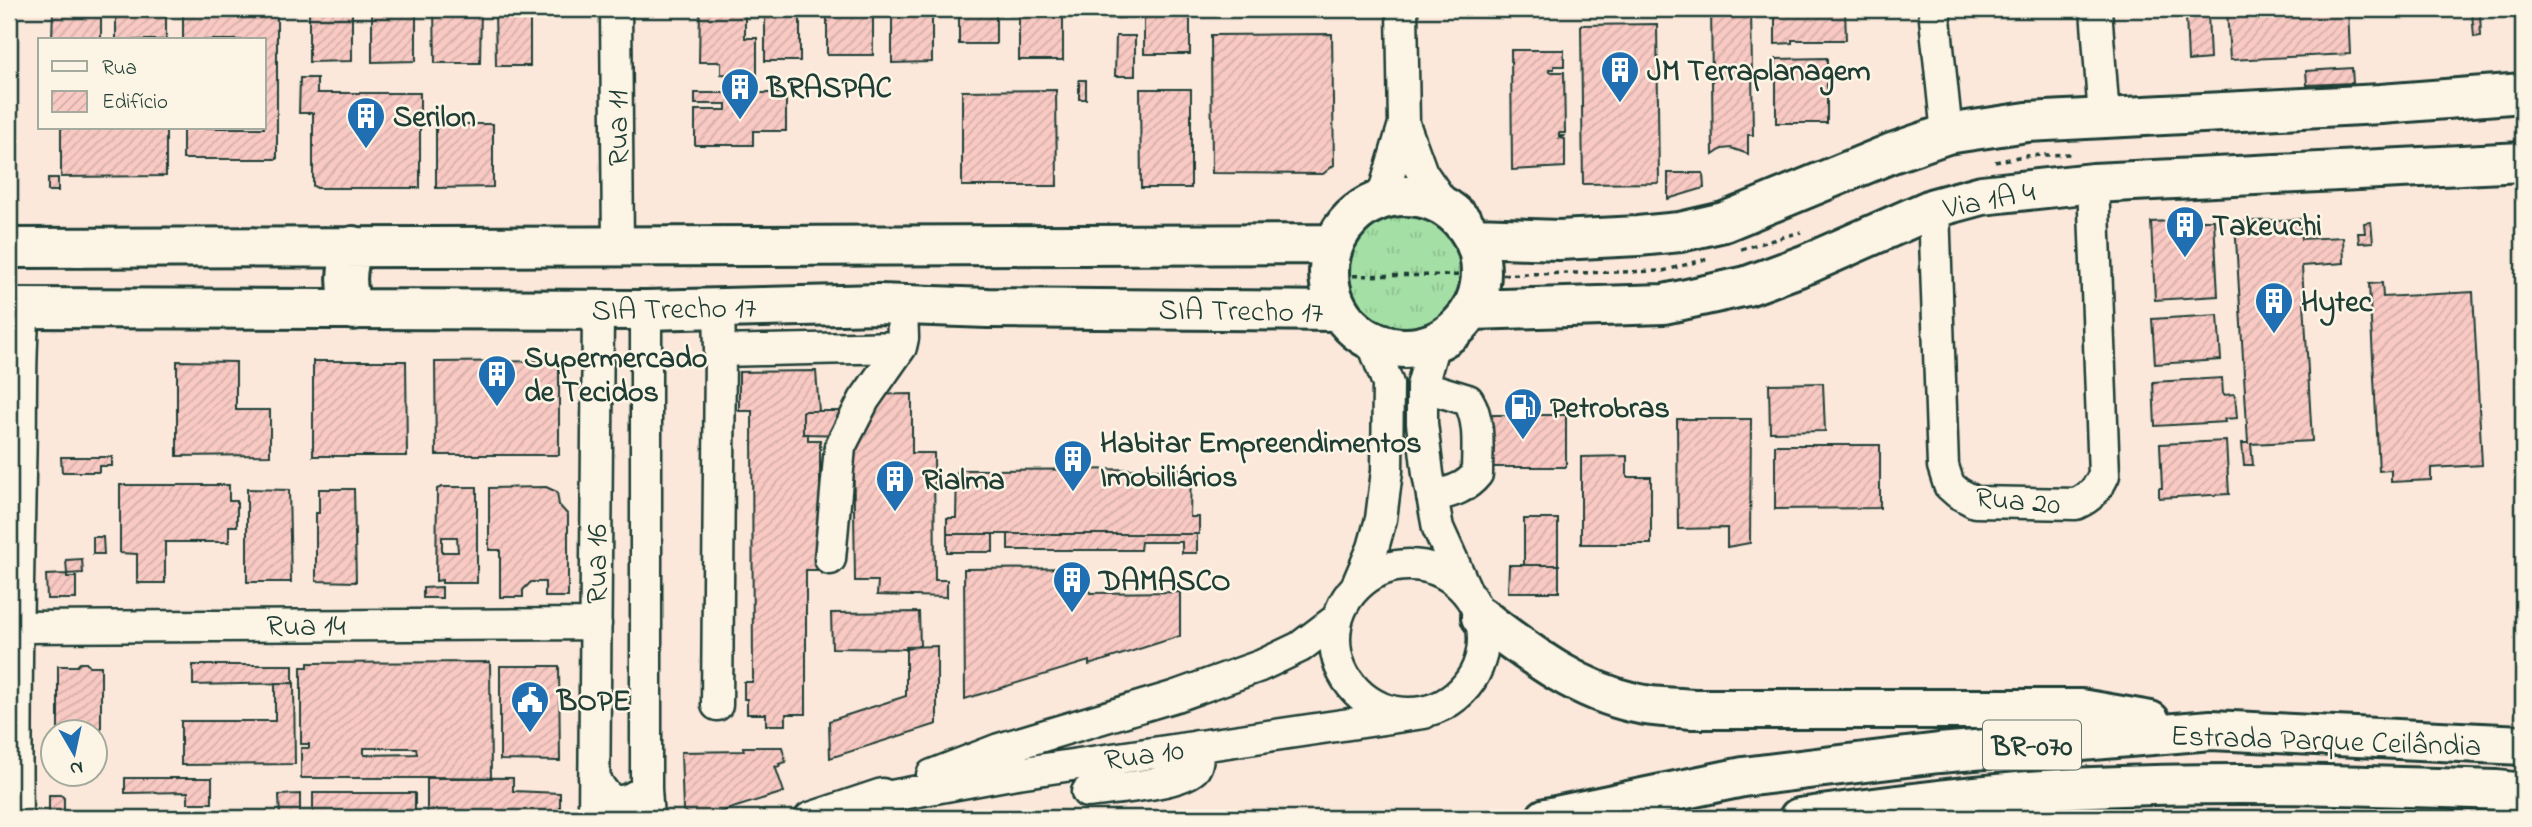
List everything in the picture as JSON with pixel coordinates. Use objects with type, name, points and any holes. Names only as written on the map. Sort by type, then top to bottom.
[{"type":"main road","points":[[1474,237],[1559,240],[1680,232],[1713,225],[1759,209],[1892,153],[1947,134],[2027,122],[2381,104],[2523,93]]},
{"type":"main road","name":"Via 1A 4","points":[[1472,310],[1664,304],[1724,292],[1807,264],[1934,208],[1982,195],[2093,183],[2523,162]]},
{"type":"main road","points":[[1414,196],[1445,206],[1462,219],[1474,237],[1481,256],[1479,293],[1472,310],[1456,330],[1434,343],[1413,348],[1392,347],[1372,341],[1353,329],[1339,311],[1331,294],[1328,276],[1333,244],[1345,224],[1362,208],[1382,198],[1414,196]]},
{"type":"main road","name":"SIA Trecho 17","points":[[9,248],[1333,244]]},
{"type":"main road","points":[[353,246],[346,285],[354,310]]},
{"type":"main road","points":[[298,309],[311,275],[307,247]]},
{"type":"main road","points":[[875,247],[891,304]]},
{"type":"main road","name":"SIA Trecho 17","points":[[16,308],[646,310],[891,304],[988,308],[1339,311]]},
{"type":"main road","points":[[1474,605],[1545,666],[1591,690],[1636,704],[1694,709],[2081,709],[2211,730]]},
{"type":"main road","name":"Estrada Parque Ceilândia","points":[[1546,818],[1756,775],[1939,753],[2211,730],[2523,745]]},
{"type":"main road","name":"Estrada Parque Ceilândia","points":[[1799,818],[1941,800],[2092,787],[2284,783],[2510,791]]},
{"type":"street","name":"Rua 11","points":[[616,9],[618,247]]},
{"type":"street","points":[[1382,198],[1404,124],[1402,9]]},
{"type":"street","points":[[1934,9],[1947,134]]},
{"type":"street","points":[[2096,9],[2104,118]]},
{"type":"street","points":[[1404,124],[1422,173],[1445,206]]},
{"type":"street","name":"Rua 20","points":[[1934,208],[1942,466],[1949,485],[1975,502],[2076,504],[2089,498],[2104,475],[2093,183]]},
{"type":"street","points":[[830,559],[840,447],[864,400],[901,347],[903,338],[891,304]]},
{"type":"street","points":[[14,809],[17,627],[15,423],[19,362],[16,308]]},
{"type":"street","points":[[717,705],[719,308]]},
{"type":"street","name":"Rua 16","points":[[594,818],[598,310]]},
{"type":"street","name":"Rua 16","points":[[646,310],[648,818]]},
{"type":"street","points":[[1372,341],[1388,384],[1387,471],[1381,519],[1373,548],[1357,585],[1345,600],[1337,618],[1334,644],[1340,669],[1354,690],[1374,706],[1399,713],[1424,713],[1447,704],[1466,687],[1479,666],[1484,642],[1474,605],[1438,528],[1432,497],[1422,423],[1422,386],[1434,343]]},
{"type":"street","points":[[598,362],[608,347],[622,342],[636,348],[646,372]]},
{"type":"street","points":[[720,351],[901,347]]},
{"type":"street","points":[[1422,386],[1468,400],[1474,410],[1476,426],[1477,474],[1459,489],[1432,497]]},
{"type":"street","points":[[1357,585],[1378,571],[1402,565],[1427,567],[1450,577],[1474,605]]},
{"type":"street","name":"Rua 10","points":[[810,818],[864,801],[999,749],[1176,696],[1260,666],[1300,647],[1337,618]]},
{"type":"street","name":"Rua 14","points":[[17,627],[596,624]]},
{"type":"street","name":"Rua 10","points":[[864,801],[1011,774],[1424,713]]},
{"type":"street","points":[[1087,792],[1180,779],[1195,769],[1198,746]]},
{"type":"street","points":[[594,777],[603,794],[617,801],[631,799],[646,789]]},
{"type":"green space","points":[[1405,205],[1430,211],[1452,225],[1466,247],[1472,272],[1466,297],[1452,319],[1430,333],[1405,339],[1380,333],[1358,319],[1344,297],[1338,272],[1344,247],[1358,225],[1380,211]]},
{"type":"building","points":[[53,9],[101,9],[101,38],[52,38]]},
{"type":"building","points":[[116,9],[166,9],[166,38],[116,38]]},
{"type":"building","points":[[183,9],[277,9],[277,159],[183,159],[183,130],[266,130],[266,38],[183,38]]},
{"type":"building","points":[[309,9],[352,9],[352,61],[309,62]]},
{"type":"building","points":[[372,9],[416,9],[416,61],[372,62]]},
{"type":"building","points":[[434,9],[481,9],[480,63],[435,63]]},
{"type":"building","points":[[495,9],[530,9],[530,66],[496,66]]},
{"type":"building","points":[[700,9],[745,9],[745,38],[757,38],[757,77],[721,74],[721,62],[699,62]]},
{"type":"building","points":[[765,9],[800,9],[800,61],[765,61]]},
{"type":"building","points":[[827,9],[873,9],[873,55],[827,55]]},
{"type":"building","points":[[892,9],[932,9],[932,62],[892,63]]},
{"type":"building","points":[[959,9],[996,9],[996,44],[959,44]]},
{"type":"building","points":[[1019,9],[1063,9],[1063,60],[1019,60]]},
{"type":"building","points":[[1084,9],[1124,9],[1124,18],[1084,19]]},
{"type":"building","points":[[1144,9],[1190,9],[1190,54],[1144,54]]},
{"type":"building","points":[[1711,9],[1751,9],[1753,135],[1748,135],[1748,154],[1731,148],[1722,149],[1713,155]]},
{"type":"building","points":[[1775,9],[1845,9],[1846,40],[1792,40],[1792,43],[1775,44]]},
{"type":"building","points":[[2227,9],[2348,9],[2350,54],[2230,60]]},
{"type":"building","points":[[2472,12],[2480,12],[2481,36],[2474,37]]},
{"type":"building","points":[[2208,13],[2210,59],[2188,61],[2186,15]]},
{"type":"building","name":"JM Terraplanagem","points":[[1657,24],[1659,183],[1583,184],[1581,25]]},
{"type":"building","points":[[1332,34],[1334,165],[1323,174],[1212,173],[1211,35]]},
{"type":"building","points":[[1116,36],[1135,36],[1135,76],[1115,76]]},
{"type":"building","points":[[1511,50],[1564,50],[1564,66],[1554,66],[1549,72],[1564,72],[1565,133],[1559,133],[1559,136],[1565,136],[1560,138],[1565,139],[1565,167],[1512,170]]},
{"type":"building","points":[[1827,58],[1827,123],[1776,123],[1776,59]]},
{"type":"building","points":[[2352,68],[2353,83],[2307,85],[2306,71]]},
{"type":"building","name":"Serilon","points":[[300,78],[317,78],[317,93],[420,93],[420,188],[313,186],[313,113],[299,113]]},
{"type":"building","points":[[1079,80],[1086,80],[1086,99],[1079,99]]},
{"type":"building","points":[[1140,89],[1191,89],[1191,188],[1141,188]]},
{"type":"building","points":[[1056,90],[1057,186],[962,186],[962,91]]},
{"type":"building","name":"BRASPAC","points":[[695,93],[742,93],[742,104],[752,104],[752,93],[786,93],[786,131],[753,131],[753,145],[695,145],[695,110],[726,110],[726,104],[695,104]]},
{"type":"building","points":[[436,124],[493,124],[493,187],[436,188]]},
{"type":"building","points":[[61,130],[166,130],[166,176],[61,177]]},
{"type":"building","points":[[1668,173],[1703,173],[1704,188],[1668,199]]},
{"type":"building","points":[[48,178],[58,178],[58,191],[48,191]]},
{"type":"building","name":"Hytec","points":[[2300,219],[2301,239],[2343,237],[2344,263],[2302,266],[2312,441],[2251,444],[2253,465],[2244,465],[2242,443],[2248,443],[2235,222]]},
{"type":"building","name":"Takeuchi","points":[[2214,220],[2218,296],[2155,300],[2151,222]]},
{"type":"building","points":[[2371,222],[2373,242],[2359,243],[2358,233],[2365,233],[2364,223]]},
{"type":"building","points":[[2382,283],[2383,297],[2473,292],[2482,465],[2431,468],[2431,480],[2391,482],[2391,470],[2379,471],[2369,284]]},
{"type":"building","points":[[2218,315],[2221,360],[2155,364],[2152,319]]},
{"type":"building","points":[[177,361],[236,362],[236,410],[270,410],[270,455],[177,456]]},
{"type":"building","points":[[313,361],[406,361],[407,456],[313,456]]},
{"type":"building","name":"Supermercado de Tecidos","points":[[559,361],[559,455],[436,455],[435,362]]},
{"type":"building","points":[[816,371],[819,411],[803,411],[803,434],[808,434],[808,440],[820,440],[820,570],[806,570],[806,714],[786,714],[786,725],[766,725],[766,714],[747,714],[747,699],[744,699],[744,682],[753,682],[752,411],[739,411],[739,372]]},
{"type":"building","points":[[2222,378],[2223,395],[2235,394],[2237,418],[2224,419],[2225,422],[2155,426],[2153,382]]},
{"type":"building","points":[[1823,383],[1825,431],[1770,432],[1769,384]]},
{"type":"building","name":"Rialma","points":[[912,394],[912,453],[934,453],[935,580],[947,580],[947,597],[877,595],[878,581],[855,581],[853,435],[803,434],[803,411],[855,411],[854,395]]},
{"type":"building","name":"Petrobras","points":[[1479,415],[1566,415],[1566,467],[1480,467]]},
{"type":"building","points":[[1677,419],[1751,419],[1750,543],[1727,547],[1727,528],[1678,529]]},
{"type":"building","points":[[2226,441],[2229,494],[2159,498],[2159,488],[2162,488],[2160,444]]},
{"type":"building","points":[[1775,445],[1880,445],[1880,508],[1775,509]]},
{"type":"building","points":[[1627,456],[1627,477],[1651,477],[1651,544],[1581,544],[1581,457]]},
{"type":"building","points":[[61,457],[112,457],[112,466],[99,466],[99,472],[62,472]]},
{"type":"building","name":"Habitar Empreendimentos Imobiliários","points":[[1191,469],[1190,517],[1199,517],[1199,534],[947,534],[947,518],[956,518],[957,470]]},
{"type":"building","points":[[120,485],[229,485],[229,501],[237,501],[237,526],[229,526],[229,542],[165,542],[165,583],[137,583],[137,554],[120,553]]},
{"type":"building","points":[[477,487],[477,583],[436,581],[437,489]],"holes":[[[442,537],[457,537],[458,552],[442,552]]]},
{"type":"building","points":[[546,487],[557,492],[559,505],[568,515],[568,597],[545,597],[545,582],[531,582],[523,590],[523,597],[500,597],[500,550],[489,550],[489,488]]},
{"type":"building","points":[[247,489],[289,490],[291,582],[247,582]]},
{"type":"building","points":[[319,489],[354,489],[356,582],[316,581],[316,513],[319,513]]},
{"type":"building","points":[[1524,519],[1558,519],[1558,565],[1524,565]]},
{"type":"building","points":[[947,534],[993,534],[993,552],[947,552]]},
{"type":"building","points":[[1008,534],[1197,534],[1197,553],[1182,553],[1182,542],[1141,542],[1140,550],[1008,550]]},
{"type":"building","points":[[93,537],[103,537],[104,554],[93,554]]},
{"type":"building","points":[[82,559],[83,573],[67,574],[66,560]]},
{"type":"building","points":[[1509,565],[1559,565],[1559,592],[1508,592]]},
{"type":"building","name":"DAMASCO","points":[[1087,568],[1090,593],[1180,592],[1180,636],[1089,665],[1089,661],[965,699],[964,569]]},
{"type":"building","points":[[67,574],[67,577],[76,577],[76,599],[47,599],[46,575]]},
{"type":"building","points":[[442,587],[442,598],[423,598],[423,588]]},
{"type":"building","points":[[919,612],[920,646],[907,649],[832,648],[831,613]]},
{"type":"building","points":[[937,646],[937,724],[830,758],[829,721],[906,696],[906,647]]},
{"type":"building","points":[[490,662],[491,778],[301,778],[301,748],[309,748],[309,744],[301,744],[301,667],[308,667],[308,663]],"holes":[[[364,748],[416,748],[417,754],[364,755]]]},
{"type":"building","points":[[87,663],[89,666],[101,666],[101,718],[58,718],[58,666]]},
{"type":"building","points":[[193,665],[293,665],[293,683],[193,685]]},
{"type":"building","name":"BOPE","points":[[500,666],[559,666],[560,761],[500,760]]},
{"type":"building","points":[[275,683],[294,683],[295,764],[181,765],[181,721],[275,721]]},
{"type":"building","points":[[743,747],[782,747],[786,762],[775,766],[784,792],[701,818],[695,818],[683,810],[681,752],[744,751]]},
{"type":"building","points":[[427,777],[513,778],[513,791],[560,793],[560,818],[427,818]]},
{"type":"building","points":[[125,778],[212,778],[212,803],[188,803],[188,792],[125,793]]},
{"type":"building","points":[[313,793],[415,793],[415,818],[313,818]]},
{"type":"building","points":[[300,794],[300,818],[280,818],[279,795]]},
{"type":"building","points":[[49,795],[61,795],[64,798],[64,816],[49,816]]},
{"type":"place","name":"JM Terraplanagem","points":[[1620,104]]},
{"type":"place","name":"BRASPAC","points":[[740,121]]},
{"type":"place","name":"Serilon","points":[[366,150]]},
{"type":"place","name":"Takeuchi","points":[[2185,259]]},
{"type":"place","name":"Hytec","points":[[2274,335]]},
{"type":"place","name":"Supermercado de Tecidos","points":[[497,408]]},
{"type":"place","name":"Petrobras","points":[[1523,441]]},
{"type":"place","name":"Habitar Empreendimentos Imobiliários","points":[[1073,493]]},
{"type":"place","name":"Rialma","points":[[895,513]]},
{"type":"place","name":"DAMASCO","points":[[1072,614]]},
{"type":"place","name":"BOPE","points":[[530,734]]}]
